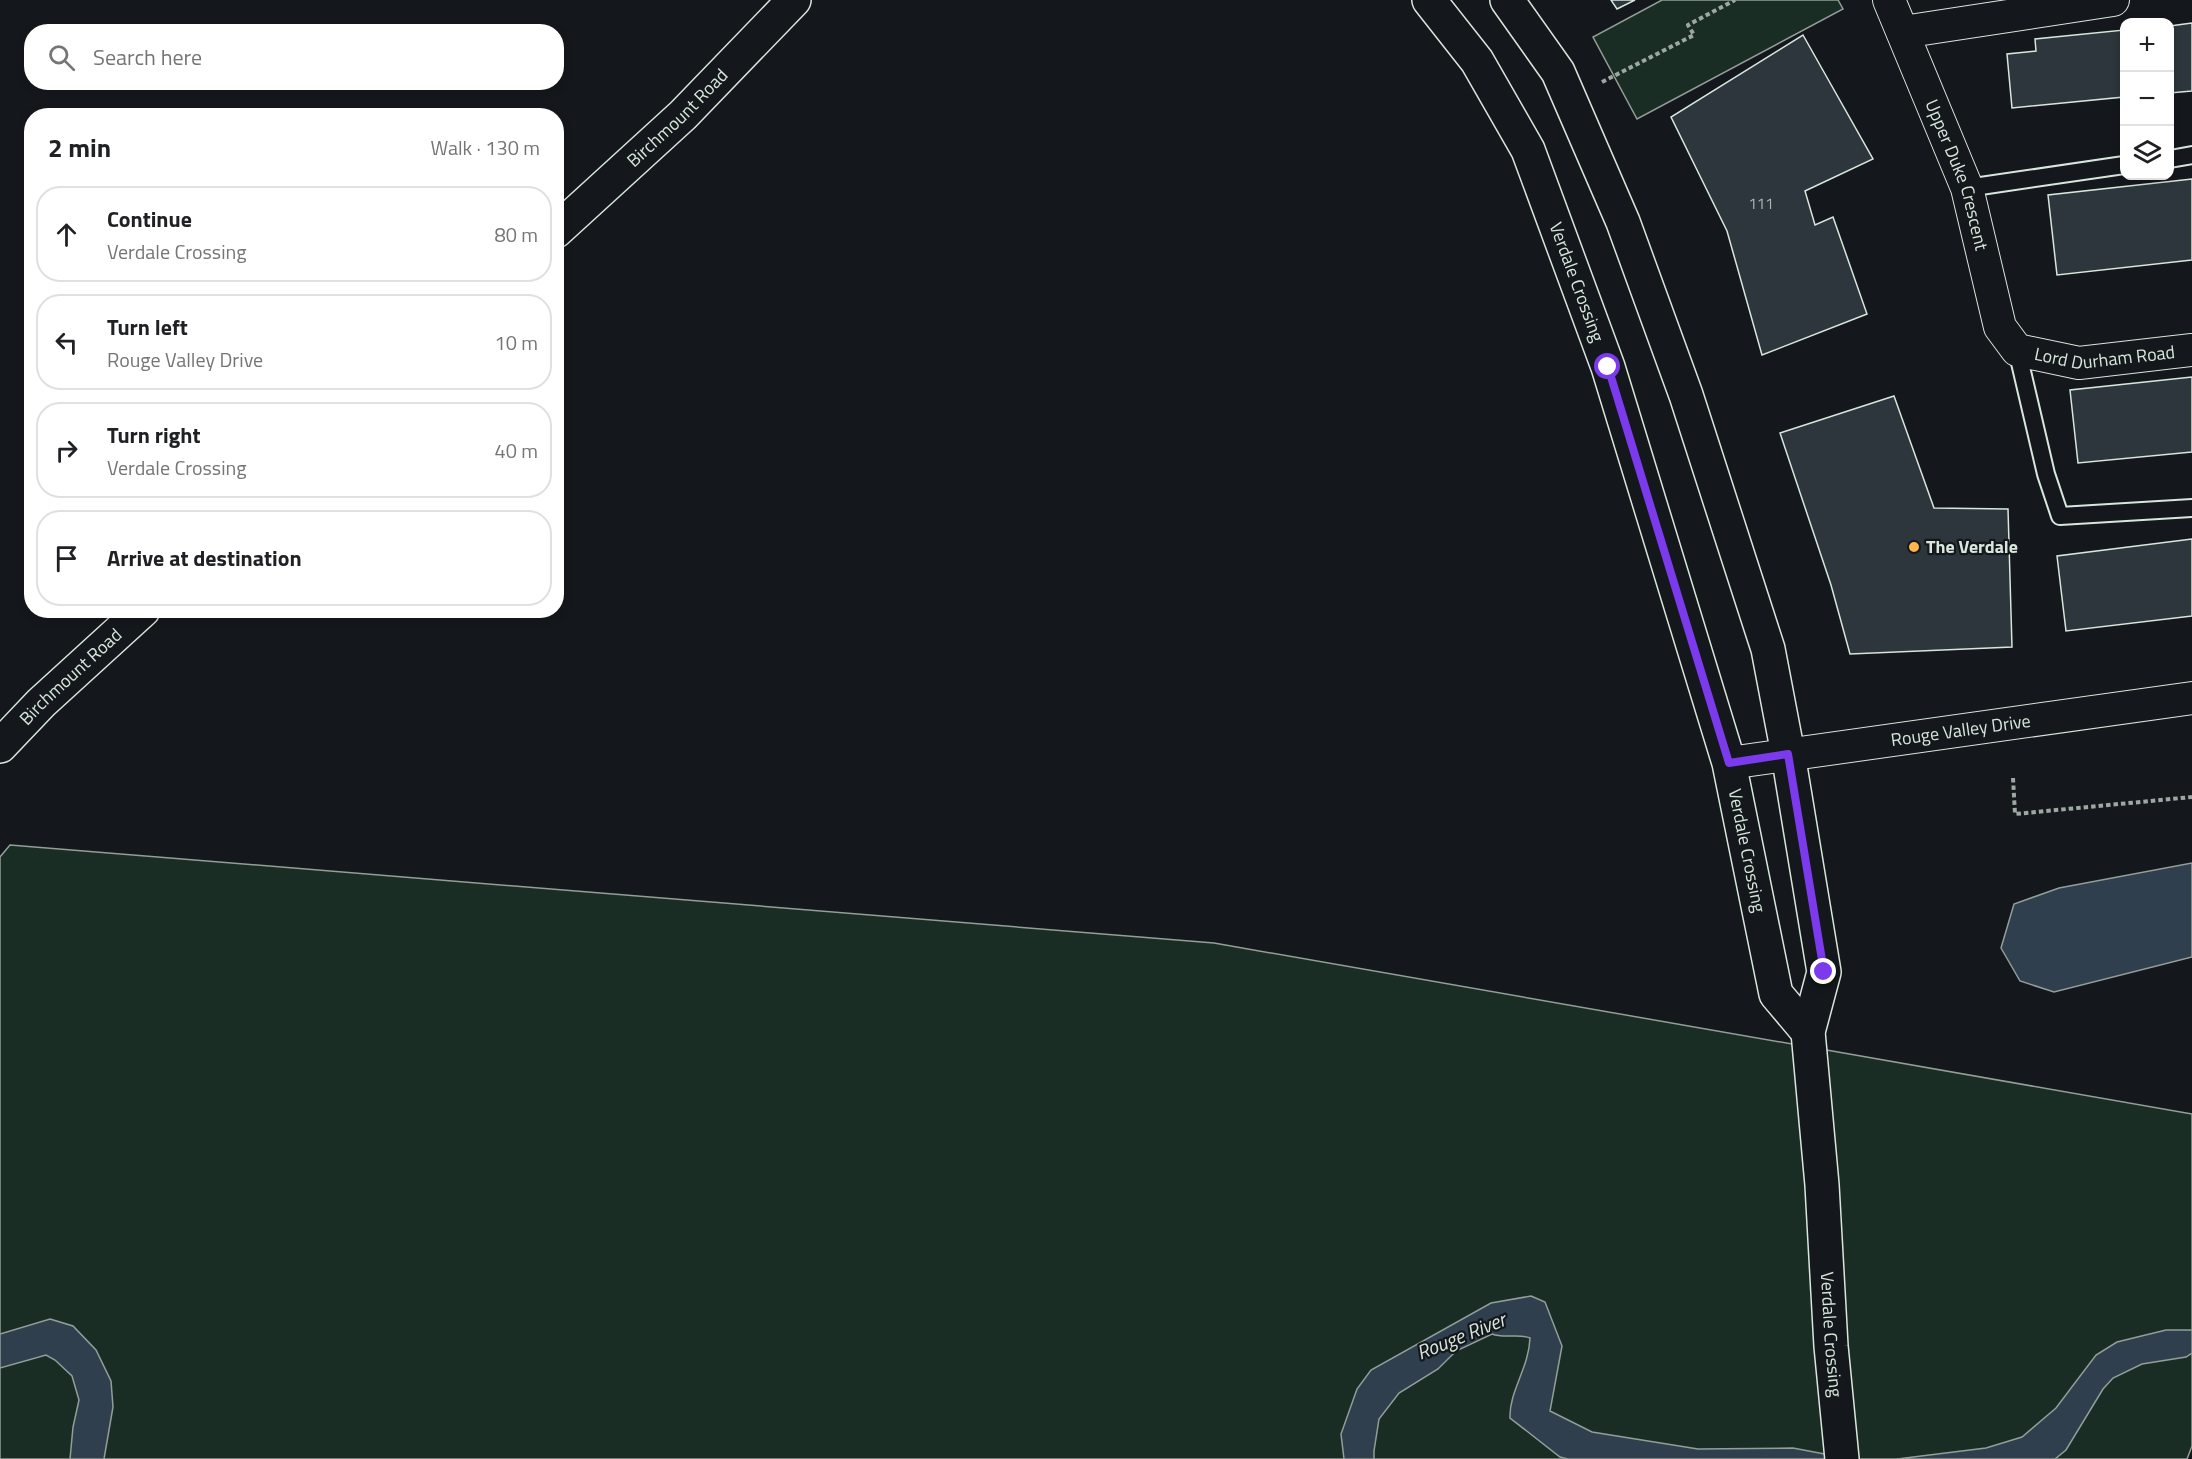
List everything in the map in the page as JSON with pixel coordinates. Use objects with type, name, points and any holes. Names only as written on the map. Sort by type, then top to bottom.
[{"type":"main road","name":"Birchmount Road","points":[[564,224],[683,115],[794,0]]},
{"type":"main road","name":"Verdale Crossing","points":[[1429,0],[1477,62],[1527,150],[1608,367],[1729,763],[1776,994],[1808,1032]]},
{"type":"main road","name":"Verdale Crossing","points":[[1508,0],[1558,72],[1623,222],[1686,395],[1768,649],[1824,972],[1808,1032],[1822,1185],[1831,1346],[1841,1445]]},
{"type":"main road","name":"Birchmount Road","points":[[0,746],[42,703],[134,618]]},
{"type":"street","name":"Upper Duke Crescent","points":[[1889,0],[1967,188],[2000,327],[2017,350]]},
{"type":"street","points":[[1903,32],[2113,0]]},
{"type":"street","name":"Lord Durham Road","points":[[2017,350],[2079,363],[2192,350]]},
{"type":"street","name":"Rouge Valley Drive","points":[[1729,763],[2192,698]]},
{"type":"lane","points":[[2174,158],[2192,155]]},
{"type":"lane","points":[[1967,188],[2120,166]]},
{"type":"lane","points":[[2017,350],[2046,474],[2061,516],[2192,508]]},
{"type":"path","points":[[1602,82],[1694,35],[1688,25],[1735,0]]},
{"type":"path","points":[[2013,777],[2015,814],[2192,797]]},
{"type":"green space","points":[[1662,0],[1838,0],[1843,9],[1637,119],[1593,37]]},
{"type":"green space","points":[[10,845],[1214,943],[2192,1114],[2192,1446],[2187,1459],[0,1459],[0,857]]},
{"type":"water","points":[[2192,863],[2192,957],[2054,992],[2020,981],[2001,948],[2014,904],[2059,888]]},
{"type":"water","name":"Rouge River","points":[[1531,1296],[1545,1302],[1562,1346],[1550,1411],[1592,1432],[1698,1449],[1793,1448],[1851,1459],[1568,1459],[1560,1457],[1510,1418],[1513,1398],[1529,1349],[1530,1338],[1492,1334],[1456,1351],[1438,1369],[1399,1393],[1379,1419],[1374,1459],[1344,1459],[1341,1434],[1357,1389],[1371,1370],[1491,1303]]},
{"type":"water","points":[[50,1319],[73,1326],[96,1350],[111,1381],[113,1407],[104,1459],[70,1459],[73,1427],[79,1400],[72,1376],[55,1360],[46,1355],[0,1368],[0,1334]]},
{"type":"water","points":[[2166,1330],[2192,1330],[2192,1353],[2186,1357],[2142,1364],[2113,1378],[2103,1389],[2066,1450],[2055,1459],[1897,1459],[1986,1448],[2022,1437],[2056,1408],[2096,1355],[2117,1342]]},
{"type":"building","points":[[1611,0],[1635,0],[1617,9]]},
{"type":"building","points":[[2192,23],[2192,91],[2174,93],[2174,25]]},
{"type":"building","points":[[2120,30],[2120,97],[2012,108],[2007,54],[2036,51],[2035,39]]},
{"type":"building","points":[[1803,35],[1873,159],[1805,191],[1815,225],[1833,217],[1867,314],[1762,355],[1727,231],[1671,117]]},
{"type":"building","points":[[2192,179],[2192,260],[2057,275],[2048,195]]},
{"type":"building","points":[[2192,377],[2192,452],[2078,463],[2070,390]]},
{"type":"building","name":"The Verdale","points":[[1894,396],[1934,508],[2008,509],[2012,647],[1850,654],[1831,585],[1780,433]]},
{"type":"building","points":[[2192,539],[2192,616],[2066,631],[2057,556]]},
{"type":"place","name":"The Verdale","points":[[1914,547]]},
{"type":"route","points":[[1608,367],[1697,652],[1729,763],[1788,754],[1824,972]]}]
